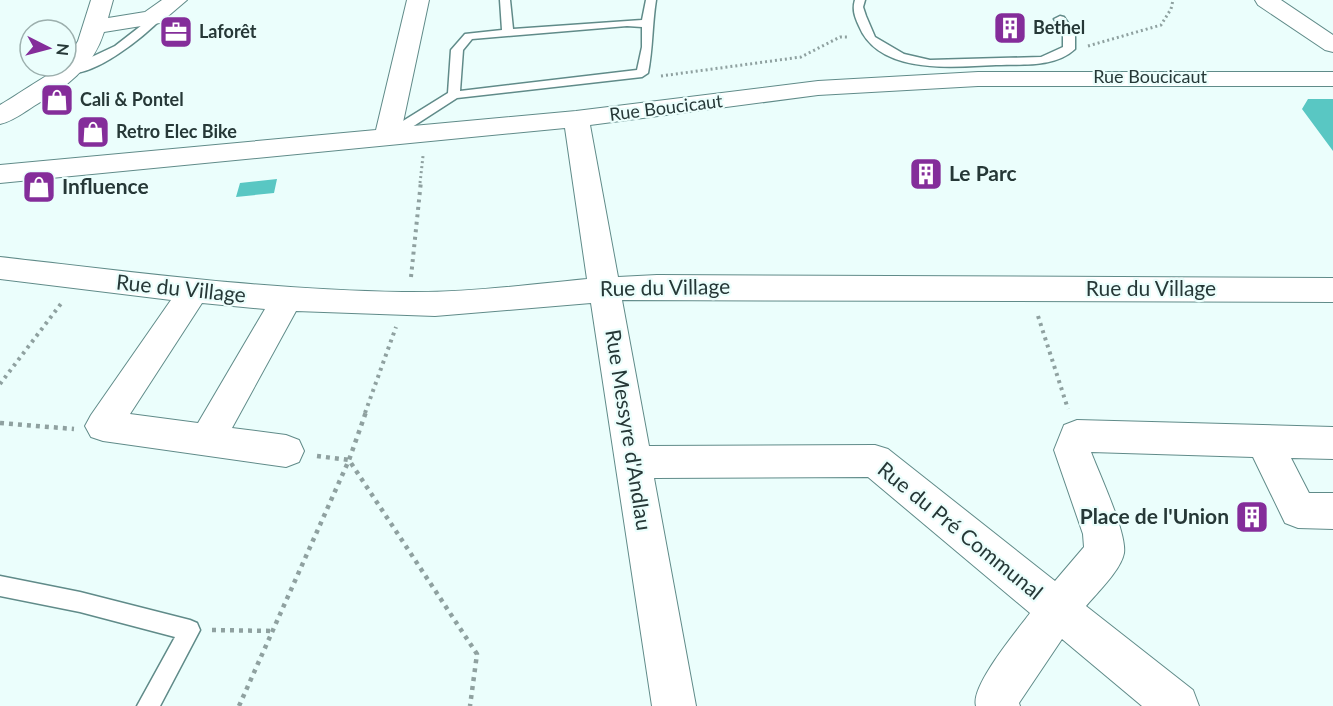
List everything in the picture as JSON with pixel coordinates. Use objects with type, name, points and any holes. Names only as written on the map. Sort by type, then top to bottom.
[{"type":"street","points":[[78,61],[86,52],[102,0]]},
{"type":"street","points":[[387,137],[418,0]]},
{"type":"street","points":[[1266,0],[1328,37]]},
{"type":"street","points":[[94,27],[147,20],[168,7]]},
{"type":"street","name":"Rue Boucicaut","points":[[7,173],[576,119],[818,88],[934,81],[1088,77],[1333,79]]},
{"type":"street","points":[[0,116],[58,78]]},
{"type":"street","name":"Rue Messyre d'Andlau","points":[[576,119],[674,706]]},
{"type":"street","points":[[0,198],[7,173]]},
{"type":"street","name":"Rue du Village","points":[[0,268],[286,300],[404,304],[460,303],[604,288],[1333,290]]},
{"type":"street","points":[[194,291],[103,426],[286,451]]},
{"type":"street","points":[[207,440],[286,300]]},
{"type":"street","points":[[998,706],[996,699],[1058,609],[1104,553],[1102,534],[1072,450],[1077,436],[1333,443]]},
{"type":"street","points":[[1264,442],[1298,510],[1333,511]]},
{"type":"street","name":"Rue du Pré Communal","points":[[633,462],[875,461],[1177,706]]},
{"type":"lane","points":[[505,0],[508,33]]},
{"type":"lane","points":[[387,137],[454,95],[642,73],[648,47],[647,24],[651,0]]},
{"type":"lane","points":[[860,0],[858,7],[860,16],[870,39],[900,56],[930,64],[1043,60],[1069,50],[1069,33],[1060,19]]},
{"type":"lane","points":[[78,67],[105,58],[143,32],[168,7]]},
{"type":"lane","points":[[454,95],[457,50],[469,36],[627,23],[647,24]]},
{"type":"lane","points":[[0,586],[80,602],[190,630],[148,706]]},
{"type":"path","points":[[1069,50],[1161,25],[1171,9],[1173,0]]},
{"type":"path","points":[[642,73],[659,76],[801,57],[840,37],[870,39]]},
{"type":"path","points":[[239,706],[349,460],[404,304],[414,268],[425,133]]},
{"type":"path","points":[[0,384],[81,278]]},
{"type":"path","points":[[1038,315],[1077,436]]},
{"type":"path","points":[[0,423],[84,430],[103,426]]},
{"type":"path","points":[[286,451],[349,460],[477,654],[470,706]]},
{"type":"path","points":[[190,630],[274,631]]},
{"type":"water","points":[[1308,99],[1333,99],[1333,151],[1302,109]]},
{"type":"water","points":[[277,179],[274,193],[236,197],[240,183]]},
{"type":"place","name":"Bethel","points":[[1010,28]]},
{"type":"place","name":"Laforêt","points":[[176,32]]},
{"type":"place","name":"Cali & Pontel","points":[[57,100]]},
{"type":"place","name":"Retro Elec Bike","points":[[93,132]]},
{"type":"place","name":"Le Parc","points":[[926,174]]},
{"type":"place","name":"Influence","points":[[39,187]]},
{"type":"place","name":"Place de l'Union","points":[[1252,517]]}]
